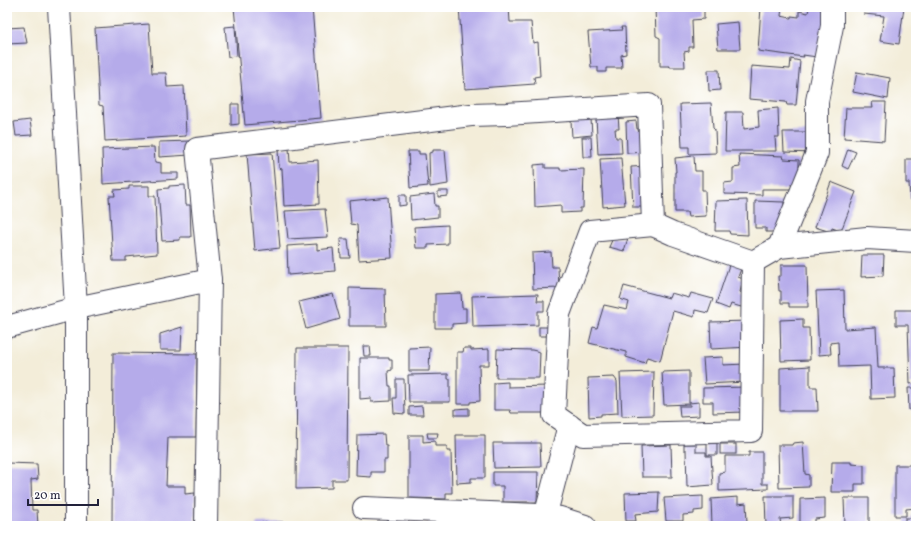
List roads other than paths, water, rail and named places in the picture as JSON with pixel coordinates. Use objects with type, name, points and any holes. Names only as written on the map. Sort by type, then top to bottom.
[{"type":"street","points":[[59,7],[76,308],[76,526]]},
{"type":"street","points":[[778,247],[817,153],[817,101],[832,26],[832,7]]},
{"type":"street","points":[[206,526],[210,280],[197,149],[471,115],[649,105],[653,225]]},
{"type":"street","points":[[653,225],[673,234],[753,262],[751,431],[583,435],[554,415],[559,314],[590,231],[653,225]]},
{"type":"street","points":[[753,262],[778,247],[867,238],[916,240]]},
{"type":"street","points":[[7,328],[76,308],[210,280]]},
{"type":"street","points":[[555,520],[568,425]]},
{"type":"street","points":[[364,508],[555,520],[585,526]]}]
